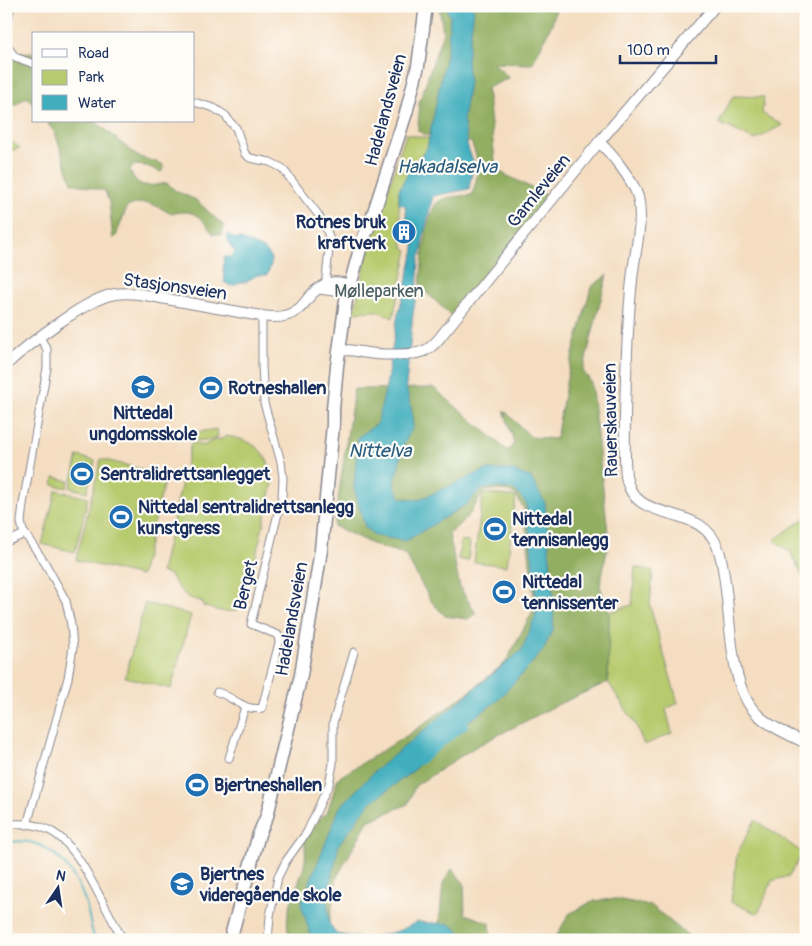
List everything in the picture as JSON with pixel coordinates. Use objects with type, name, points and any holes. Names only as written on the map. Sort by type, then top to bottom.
[{"type":"highway","name":"Hadelandsveien","points":[[239,940],[265,838],[267,816],[292,713],[312,614],[324,529],[333,425],[338,409],[351,289],[410,100],[419,58],[426,6]]},
{"type":"highway","name":"Hadelandsveien","points":[[230,940],[259,834],[267,816]]},
{"type":"main road","name":"Gamleveien","points":[[343,352],[358,356],[367,353],[421,352],[429,349],[446,331],[599,142],[715,6]]},
{"type":"main road","name":"Rauerskauveien","points":[[599,142],[629,180],[639,203],[639,224],[632,280],[626,367],[625,464],[630,489],[643,504],[688,518],[698,523],[712,537],[717,545],[723,565],[734,654],[740,685],[746,701],[757,715],[764,720],[806,743]]},
{"type":"main road","points":[[323,287],[335,282],[351,289]]},
{"type":"main road","name":"Stasjonsveien","points":[[6,365],[84,307],[97,299],[116,294],[146,296],[262,316],[281,316],[294,312],[323,287]]},
{"type":"street","points":[[6,28],[11,6]]},
{"type":"street","points":[[6,44],[15,57],[32,63]]},
{"type":"street","points":[[195,102],[207,105],[226,116],[236,128],[245,154],[250,158],[270,162],[282,168],[317,213],[326,228],[330,240],[323,287]]},
{"type":"street","name":"Berget","points":[[245,707],[252,709],[262,708],[280,639],[278,635],[252,624],[282,497],[283,478],[281,462],[264,403],[262,316]]},
{"type":"street","points":[[27,825],[68,678],[73,647],[70,616],[64,595],[25,534],[22,526],[22,511],[48,364],[47,349],[40,338]]},
{"type":"street","points":[[6,542],[25,534]]},
{"type":"street","points":[[268,940],[270,916],[278,877],[286,861],[308,832],[329,784],[333,764],[333,723],[354,652]]},
{"type":"street","points":[[217,692],[224,694],[245,707],[229,758]]},
{"type":"street","points":[[6,825],[27,825],[52,833],[64,840],[73,849],[123,940]]},
{"type":"green space","points":[[439,6],[503,6],[506,9],[515,6],[557,6],[552,24],[532,64],[493,63],[509,78],[487,88],[496,170],[552,198],[454,318],[420,287],[427,226],[435,205],[441,200],[452,197],[472,195],[478,168],[471,142],[426,135],[418,131],[419,103],[443,32]]},
{"type":"green space","points":[[6,40],[14,51],[32,53],[32,103],[27,97],[6,111]]},
{"type":"green space","points":[[733,96],[764,97],[762,113],[782,125],[755,140],[719,123]]},
{"type":"green space","points":[[47,122],[96,122],[137,156],[162,164],[164,168],[161,172],[147,166],[135,165],[130,170],[136,181],[145,185],[167,183],[176,191],[196,200],[224,226],[222,235],[213,234],[200,218],[191,213],[179,212],[171,214],[155,205],[140,203],[127,207],[116,236],[113,239],[109,202],[105,191],[72,183],[55,133]]},
{"type":"green space","name":"Mølleparken","points":[[406,134],[433,139],[430,148],[422,154],[399,190],[403,247],[408,250],[393,318],[378,311],[354,312],[369,248]]},
{"type":"green space","points":[[6,138],[20,148],[6,152]]},
{"type":"green space","points":[[607,275],[583,371],[591,382],[609,541],[600,586],[609,612],[608,682],[559,704],[475,747],[415,786],[408,804],[368,821],[337,877],[327,936],[334,940],[293,940],[287,922],[305,861],[304,837],[318,820],[327,813],[338,778],[408,735],[469,692],[506,662],[535,607],[524,509],[516,495],[503,490],[484,491],[470,514],[449,534],[460,588],[476,613],[468,619],[445,616],[431,601],[405,554],[376,546],[334,526],[354,389],[434,388],[508,451],[514,443],[504,410],[531,437],[556,439],[568,373],[591,287]]},
{"type":"green space","points":[[217,429],[218,437],[210,440],[191,441],[192,433]]},
{"type":"green space","points":[[225,436],[244,440],[258,449],[268,463],[273,482],[254,565],[244,587],[249,593],[242,607],[231,612],[203,606],[203,602],[187,597],[170,575],[161,572],[191,443],[204,446],[211,441],[225,438]]},
{"type":"green space","name":"Sentralidrettsanlegget","points":[[78,456],[95,461],[87,492],[70,488]]},
{"type":"green space","name":"Nittedal sentralidrettsanlegg kunstgress","points":[[101,459],[166,475],[141,576],[76,560]]},
{"type":"green space","points":[[54,477],[69,481],[67,488],[53,485]]},
{"type":"green space","points":[[56,490],[88,498],[75,552],[42,544]]},
{"type":"green space","name":"Nittedal tennisanlegg","points":[[483,493],[516,497],[507,566],[474,562]]},
{"type":"green space","points":[[806,517],[806,582],[791,553],[774,540]]},
{"type":"green space","points":[[461,540],[470,542],[468,561],[458,559]]},
{"type":"green space","points":[[635,567],[653,571],[650,606],[678,703],[666,709],[672,733],[644,745],[636,725],[608,682],[609,612],[632,605]]},
{"type":"green space","points":[[145,603],[191,615],[171,689],[125,677]]},
{"type":"green space","points":[[755,820],[803,853],[789,876],[772,881],[758,914],[731,902],[737,854]]},
{"type":"green space","points":[[452,869],[464,883],[465,914],[490,923],[491,940],[402,940],[439,925],[443,883]]},
{"type":"green space","points":[[616,899],[652,906],[695,940],[554,940],[569,914],[593,901]]},
{"type":"water","name":"Nittelva","points":[[446,6],[471,6],[474,10],[467,60],[469,82],[463,120],[468,148],[474,163],[469,189],[433,196],[419,260],[406,386],[412,412],[413,427],[404,444],[394,485],[401,498],[418,500],[486,470],[511,470],[531,478],[545,503],[554,603],[553,630],[542,652],[497,701],[435,745],[414,770],[369,804],[339,844],[327,898],[329,923],[336,934],[367,939],[398,931],[417,922],[450,924],[462,934],[464,940],[312,940],[301,904],[340,807],[377,769],[522,650],[536,614],[535,581],[526,503],[514,489],[494,487],[480,490],[467,504],[406,541],[375,536],[365,527],[354,488],[358,437],[377,424],[386,386],[397,319],[413,255],[415,239],[409,235],[405,205],[399,204],[399,190],[406,176],[427,148],[448,45],[450,17]]},
{"type":"water","points":[[228,234],[235,239],[241,239],[265,250],[269,254],[271,265],[267,275],[257,275],[246,282],[231,286],[224,282],[224,257],[231,257],[235,252],[230,246]]},
{"type":"waterway","name":"Nittelva","points":[[419,759],[463,724]]},
{"type":"waterway","points":[[6,843],[20,841],[33,843],[45,848],[64,864],[72,874],[84,898],[95,940]]},
{"type":"place","name":"Rotnes bruk kraftverk","points":[[404,232]]},
{"type":"place","name":"Nittedal ungdomsskole","points":[[143,387]]},
{"type":"place","name":"Rotneshallen","points":[[211,388]]},
{"type":"place","name":"Sentralidrettsanlegget","points":[[82,474]]},
{"type":"place","name":"Nittedal sentralidrettsanlegg kunstgress","points":[[121,517]]},
{"type":"place","name":"Nittedal tennisanlegg","points":[[495,529]]},
{"type":"place","name":"Nittedal tennissenter","points":[[504,592]]},
{"type":"place","name":"Bjertneshallen","points":[[197,785]]},
{"type":"place","name":"Bjertnes videregående skole","points":[[182,884]]},
{"type":"water label","name":"Hakadalselva","points":[[447,167]]}]
